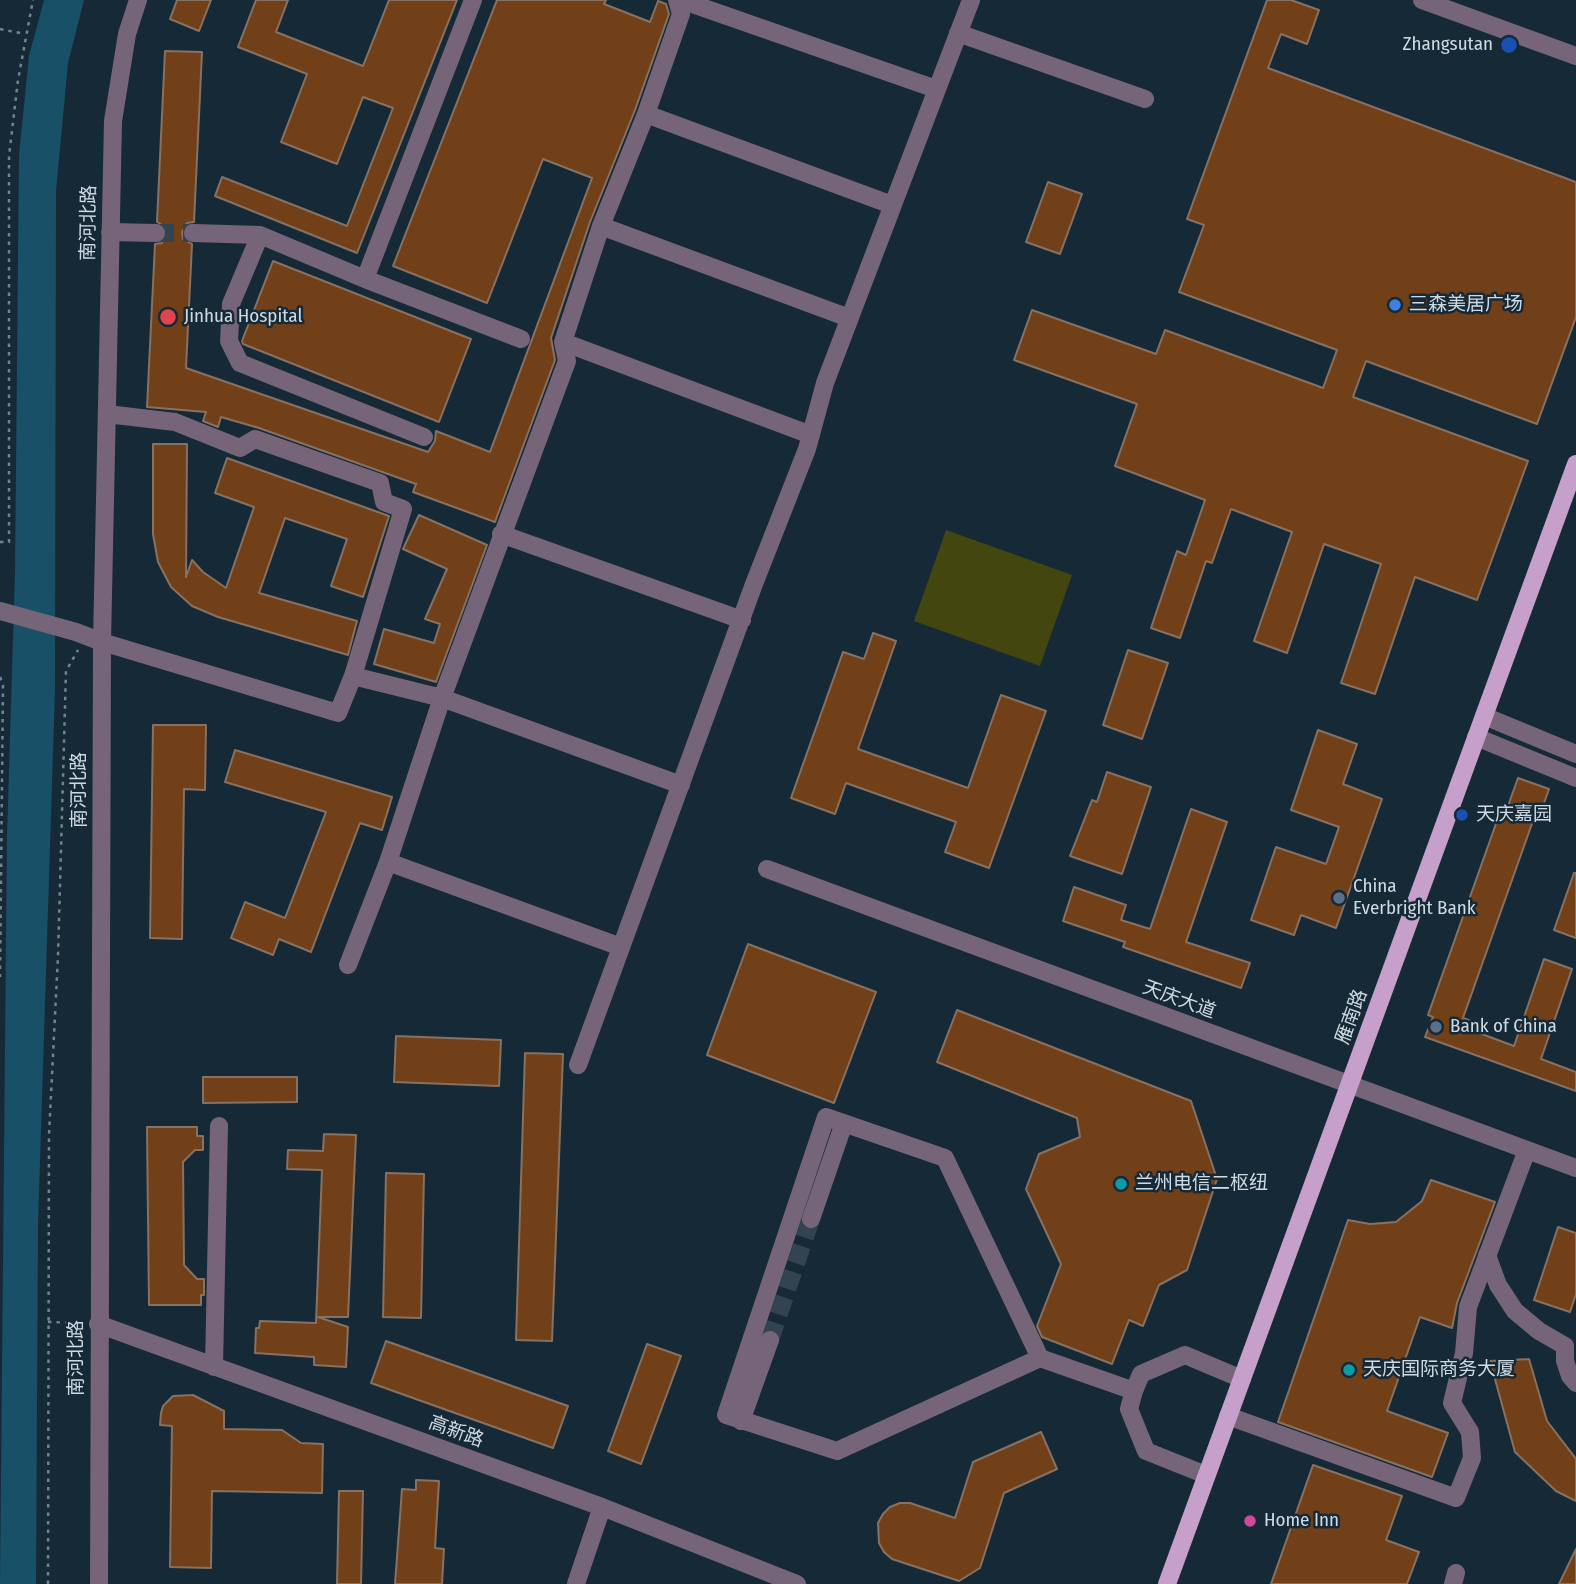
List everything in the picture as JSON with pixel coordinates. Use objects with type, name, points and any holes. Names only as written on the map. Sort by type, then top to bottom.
[{"type":"main road","name":"雁南路","points":[[1167,1584],[1576,464]]},
{"type":"street","name":"南河北路","points":[[99,1584],[88,636],[107,414],[113,121],[127,34],[138,0]]},
{"type":"street","points":[[365,279],[473,0]]},
{"type":"street","points":[[348,965],[388,862],[442,698],[501,534],[567,361],[563,341],[601,226],[646,114],[681,14],[679,0],[936,89]]},
{"type":"street","points":[[578,1065],[811,435],[825,383],[971,0]]},
{"type":"street","points":[[1422,0],[1576,56]]},
{"type":"street","points":[[958,33],[1145,99]]},
{"type":"street","points":[[646,114],[892,205]]},
{"type":"street","points":[[601,226],[849,318]]},
{"type":"street","points":[[110,232],[156,233]]},
{"type":"street","points":[[193,233],[260,235],[521,339]]},
{"type":"street","points":[[260,235],[231,304],[229,341],[240,363],[424,437]]},
{"type":"street","points":[[563,341],[811,435]]},
{"type":"street","points":[[0,611],[338,713],[353,676],[403,509],[384,502],[380,483],[255,439],[240,448],[175,422],[107,414]]},
{"type":"street","points":[[501,534],[741,620]]},
{"type":"street","points":[[353,676],[442,698],[681,785]]},
{"type":"street","points":[[1484,716],[1576,754]]},
{"type":"street","points":[[1476,737],[1576,778]]},
{"type":"street","points":[[388,862],[621,947]]},
{"type":"street","name":"天庆大道","points":[[767,869],[1576,1168]]},
{"type":"street","points":[[1041,1358],[945,1158],[826,1117],[726,1415],[837,1451],[1041,1358],[1134,1391]]},
{"type":"street","points":[[811,1219],[844,1123]]},
{"type":"street","points":[[214,1367],[219,1126]]},
{"type":"street","points":[[1228,1416],[1456,1498],[1472,1458],[1470,1432],[1452,1404],[1464,1353],[1468,1307],[1527,1150]]},
{"type":"street","points":[[1487,1255],[1498,1285],[1516,1311],[1539,1331],[1565,1346],[1565,1361],[1570,1376],[1576,1383]]},
{"type":"street","name":"高新路","points":[[98,1324],[602,1507],[797,1584]]},
{"type":"street","points":[[741,1420],[769,1340]]},
{"type":"street","points":[[1206,1475],[1146,1451],[1129,1409],[1134,1391],[1141,1374],[1185,1355],[1242,1379]]},
{"type":"street","points":[[576,1584],[602,1507]]},
{"type":"path","points":[[0,542],[9,542],[9,156],[25,34],[33,0]]},
{"type":"path","points":[[0,29],[25,34]]},
{"type":"path","points":[[48,1584],[49,1135],[58,956],[66,671],[88,636]]},
{"type":"path","points":[[0,677],[3,685],[0,977]]},
{"type":"path","points":[[48,1322],[98,1324]]},
{"type":"shaded area","points":[[946,530],[1072,575],[1040,666],[914,621]]},
{"type":"water","points":[[44,0],[84,0],[68,63],[56,191],[55,689],[38,1224],[36,1584],[0,1584],[7,836],[15,573],[19,155],[29,56]]},
{"type":"building","points":[[177,0],[211,0],[199,31],[170,19]]},
{"type":"building","points":[[256,0],[288,0],[276,32],[363,66],[389,0],[457,0],[357,253],[215,196],[222,177],[347,226],[393,108],[363,97],[337,164],[281,142],[307,74],[238,47]]},
{"type":"building","points":[[497,0],[606,0],[604,4],[650,22],[658,1],[666,4],[669,14],[635,110],[590,222],[551,338],[555,360],[495,522],[413,492],[416,484],[259,428],[221,417],[218,427],[203,421],[206,412],[147,407],[155,244],[162,243],[167,234],[166,227],[157,222],[165,51],[202,52],[194,222],[187,223],[182,232],[183,239],[192,244],[186,368],[428,452],[435,441],[436,431],[490,452],[592,178],[543,159],[487,303],[393,266]]},
{"type":"building","name":"三森美居广场","points":[[1267,0],[1291,0],[1319,10],[1307,44],[1281,34],[1268,68],[1576,182],[1576,317],[1537,424],[1366,361],[1353,397],[1528,461],[1477,600],[1415,577],[1375,694],[1341,683],[1381,564],[1324,544],[1287,653],[1254,641],[1292,532],[1231,509],[1212,563],[1206,561],[1180,638],[1151,628],[1177,551],[1186,555],[1205,500],[1115,466],[1137,404],[1014,360],[1032,310],[1156,354],[1165,330],[1323,388],[1337,350],[1179,292],[1204,225],[1187,219]]},
{"type":"building","points":[[1048,182],[1082,194],[1060,254],[1026,242]]},
{"type":"building","points":[[273,261],[471,339],[439,422],[243,344]]},
{"type":"building","points":[[153,444],[187,444],[186,577],[192,560],[203,572],[226,588],[254,507],[215,493],[227,458],[389,516],[363,597],[331,586],[347,539],[285,518],[259,593],[357,621],[348,655],[218,617],[192,606],[171,587],[158,562],[153,534]]},
{"type":"building","points":[[419,515],[487,545],[436,682],[374,664],[384,629],[434,643],[440,624],[425,619],[447,569],[403,549]]},
{"type":"building","points":[[873,633],[896,641],[858,749],[968,788],[1001,695],[1046,711],[989,868],[945,852],[956,822],[846,783],[835,814],[791,798],[843,652],[864,659]]},
{"type":"building","points":[[1128,650],[1168,663],[1142,739],[1103,725]]},
{"type":"building","points":[[153,725],[206,725],[205,790],[184,789],[182,939],[150,938]]},
{"type":"building","points":[[1318,730],[1357,744],[1343,784],[1382,799],[1336,928],[1301,915],[1294,935],[1251,920],[1276,847],[1326,864],[1339,827],[1291,810]]},
{"type":"building","points":[[235,750],[392,797],[382,830],[360,823],[311,952],[279,939],[273,955],[231,938],[245,902],[285,918],[326,812],[225,782]]},
{"type":"building","points":[[1107,772],[1151,787],[1122,874],[1070,856],[1092,800],[1097,802]]},
{"type":"building","points":[[1518,778],[1549,789],[1538,820],[1534,818],[1463,1018],[1474,1022],[1471,1030],[1514,1046],[1544,959],[1572,969],[1541,1059],[1576,1072],[1576,1091],[1425,1037],[1433,1017],[1428,1015],[1503,804],[1508,806]]},
{"type":"building","points":[[1191,809],[1227,822],[1186,942],[1250,963],[1241,988],[1123,947],[1125,942],[1063,921],[1074,887],[1126,905],[1121,920],[1150,929]]},
{"type":"building","points":[[1576,873],[1576,938],[1554,930]]},
{"type":"building","points":[[748,944],[876,992],[834,1103],[707,1055]]},
{"type":"building","name":"兰州电信二枢纽","points":[[957,1010],[1191,1101],[1217,1179],[1187,1270],[1159,1285],[1143,1326],[1129,1320],[1112,1364],[1042,1337],[1037,1326],[1061,1264],[1026,1189],[1039,1154],[1080,1137],[1077,1118],[937,1062]]},
{"type":"building","points":[[396,1036],[501,1040],[499,1086],[394,1082]]},
{"type":"building","points":[[525,1053],[563,1054],[552,1341],[516,1340]]},
{"type":"building","points":[[203,1077],[297,1077],[297,1102],[203,1103]]},
{"type":"building","points":[[147,1127],[197,1127],[197,1136],[203,1136],[203,1150],[195,1150],[183,1162],[184,1265],[197,1279],[204,1279],[201,1305],[149,1305]]},
{"type":"building","points":[[324,1134],[356,1135],[348,1317],[318,1317],[348,1327],[346,1367],[314,1365],[314,1357],[255,1353],[256,1328],[259,1328],[260,1321],[316,1323],[322,1170],[287,1169],[288,1150],[323,1151]]},
{"type":"building","points":[[386,1173],[424,1174],[421,1318],[383,1317]]},
{"type":"building","name":"天庆国际商务大厦","points":[[1431,1180],[1495,1202],[1457,1303],[1452,1328],[1420,1317],[1387,1411],[1448,1433],[1432,1477],[1278,1422],[1348,1220],[1370,1224],[1396,1222],[1422,1201]]},
{"type":"building","points":[[1558,1227],[1576,1233],[1576,1294],[1570,1312],[1534,1300]]},
{"type":"building","points":[[386,1341],[568,1406],[553,1448],[371,1383]]},
{"type":"building","points":[[647,1344],[681,1356],[641,1464],[608,1451]]},
{"type":"building","points":[[1529,1359],[1547,1421],[1576,1459],[1576,1501],[1556,1491],[1515,1452],[1490,1361]]},
{"type":"building","points":[[193,1395],[224,1411],[224,1429],[282,1430],[301,1443],[323,1444],[322,1493],[212,1491],[211,1568],[170,1567],[172,1426],[160,1425],[161,1413],[163,1406],[173,1396]]},
{"type":"building","points":[[1041,1432],[1057,1469],[1004,1493],[980,1568],[959,1581],[892,1559],[884,1552],[879,1543],[878,1523],[890,1507],[910,1503],[955,1518],[973,1462]]},
{"type":"building","points":[[1313,1465],[1402,1496],[1386,1540],[1419,1552],[1407,1584],[1271,1584]]},
{"type":"building","points":[[416,1480],[439,1481],[435,1548],[444,1549],[442,1584],[395,1584],[402,1489],[416,1490]]},
{"type":"building","points":[[339,1491],[363,1491],[361,1584],[337,1584]]},
{"type":"building","points":[[1576,1549],[1576,1584],[1559,1584]]},
{"type":"tunnel","points":[[156,233],[193,233]]},
{"type":"tunnel","points":[[770,1340],[811,1219]]},
{"type":"place","name":"Zhangsutan","points":[[1509,45]]},
{"type":"place","name":"三森美居广场","points":[[1395,305]]},
{"type":"place","name":"Jinhua Hospital","points":[[168,317]]},
{"type":"place","name":"天庆嘉园","points":[[1462,815]]},
{"type":"place","name":"China Everbright Bank","points":[[1339,898]]},
{"type":"place","name":"Bank of China","points":[[1436,1027]]},
{"type":"place","name":"兰州电信二枢纽","points":[[1121,1184]]},
{"type":"place","name":"天庆国际商务大厦","points":[[1349,1370]]},
{"type":"place","name":"Home Inn","points":[[1250,1521]]}]
